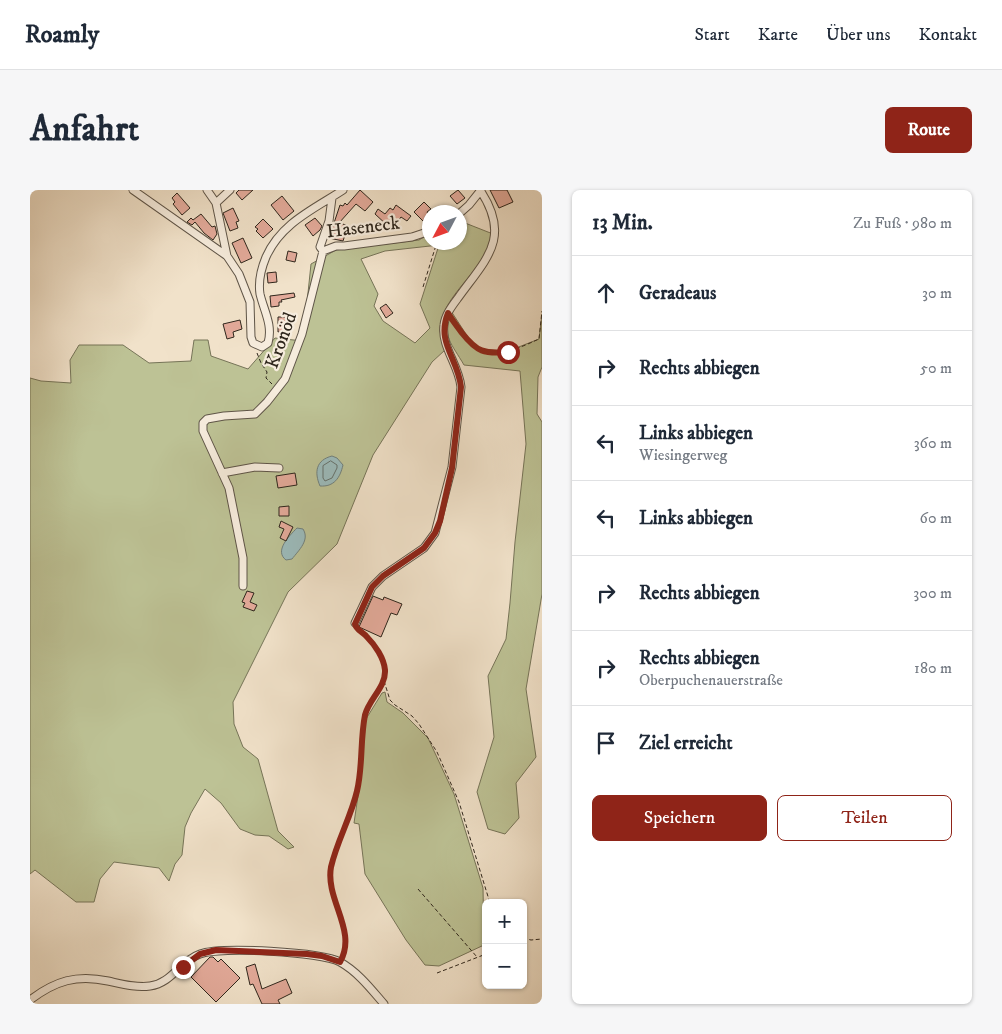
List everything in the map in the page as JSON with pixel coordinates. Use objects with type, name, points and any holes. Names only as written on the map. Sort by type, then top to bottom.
[{"type":"street","points":[[133,190],[227,256],[239,274],[248,296],[251,314],[251,336],[255,345],[262,347],[268,343],[270,336],[259,280],[269,250],[276,239],[295,221],[343,190]]},
{"type":"street","points":[[207,190],[216,203],[227,256]]},
{"type":"street","points":[[216,203],[230,190]]},
{"type":"street","points":[[355,624],[372,587],[383,576],[424,548],[435,533],[440,521],[452,468],[461,387],[460,377],[446,345],[444,326],[448,313],[486,258],[493,245],[495,235],[493,214],[480,190],[467,207]]},
{"type":"street","name":"Haseneck","points":[[332,198],[329,221],[320,246],[323,251],[336,246],[412,237],[422,234]]},
{"type":"street","name":"Kronöd","points":[[243,586],[243,558],[229,488],[203,431],[203,423],[207,419],[224,416],[254,414],[267,402],[285,379],[302,334],[323,251]]},
{"type":"street","points":[[222,473],[255,466],[279,468]]},
{"type":"street","points":[[30,1000],[49,988],[74,978],[148,987],[160,984],[194,957],[216,950],[322,956],[340,962],[362,980],[384,1004]]},
{"type":"path","points":[[423,286],[434,250]]},
{"type":"path","points":[[448,313],[476,349],[494,353],[508,352],[539,339],[542,312]]},
{"type":"path","points":[[255,345],[261,363],[267,372],[266,378],[278,387]]},
{"type":"path","points":[[355,624],[356,628],[370,640],[383,660],[384,679],[388,697],[392,703],[412,716],[438,752],[459,802],[489,899]]},
{"type":"path","points":[[340,962],[345,954],[347,938],[331,887],[331,867],[357,792],[366,713],[384,679]]},
{"type":"path","points":[[418,889],[476,957]]},
{"type":"path","points":[[527,938],[542,939]]},
{"type":"path","points":[[437,973],[482,955]]},
{"type":"green space","points":[[467,224],[493,234],[482,260],[455,294],[442,318],[440,331],[445,350],[432,362],[373,455],[337,544],[288,592],[233,702],[234,724],[243,747],[258,759],[278,831],[294,847],[288,849],[269,836],[255,835],[240,829],[221,803],[205,789],[185,827],[182,855],[175,864],[169,881],[159,868],[114,862],[100,879],[94,902],[76,902],[35,870],[30,874],[30,378],[41,381],[71,383],[70,360],[79,345],[123,345],[149,363],[191,361],[194,340],[208,340],[211,356],[248,369],[275,338],[303,341],[311,264],[336,250],[422,238],[422,247],[385,251],[361,259],[378,294],[374,306],[383,321],[415,343],[430,328],[420,304],[437,250],[467,250]]},
{"type":"green space","points":[[451,311],[475,348],[506,352],[539,339],[542,314],[542,367],[538,377],[537,414],[542,422],[542,594],[526,689],[536,757],[516,783],[519,818],[505,834],[488,829],[477,792],[494,737],[488,676],[506,639],[510,603],[526,444],[520,371],[464,365],[449,340],[447,327]]},
{"type":"green space","points":[[385,692],[387,702],[403,713],[428,738],[454,794],[483,888],[482,946],[439,966],[425,965],[406,940],[365,874],[359,824],[354,823],[366,719],[382,693]]},
{"type":"water","points":[[332,456],[337,458],[343,465],[340,474],[333,483],[320,486],[317,476],[318,467],[323,460]]},
{"type":"water","points":[[297,528],[303,529],[305,533],[304,541],[292,559],[286,560],[283,556],[282,548]]},
{"type":"building","points":[[239,190],[253,190],[242,200],[236,193]]},
{"type":"building","points":[[360,190],[373,202],[365,211],[356,204],[339,223],[346,225],[343,241],[329,238],[340,205],[343,206],[345,203],[347,205]]},
{"type":"building","points":[[458,190],[465,198],[457,204],[450,196]]},
{"type":"building","points":[[490,190],[507,190],[513,202],[499,208]]},
{"type":"building","points":[[177,193],[190,208],[182,215],[173,204],[175,202],[172,198]]},
{"type":"building","points":[[282,196],[294,211],[283,220],[271,205]]},
{"type":"building","points":[[424,202],[427,205],[422,205],[422,220],[414,212]]},
{"type":"building","points":[[396,205],[411,216],[407,221],[401,217],[393,227],[388,226],[375,214],[378,209],[385,214],[390,208],[393,210]]},
{"type":"building","points":[[233,208],[239,221],[236,222],[238,228],[230,231],[223,213]]},
{"type":"building","points":[[201,214],[212,227],[215,226],[217,234],[213,240],[195,222],[192,225],[187,222]]},
{"type":"building","points":[[315,218],[322,226],[313,236],[305,225]]},
{"type":"building","points":[[263,219],[273,229],[263,238],[256,231],[258,229],[255,227]]},
{"type":"building","points":[[243,238],[252,258],[241,263],[232,243]]},
{"type":"building","points":[[288,251],[297,253],[295,262],[286,260]]},
{"type":"building","points":[[276,272],[277,282],[268,283],[267,273]]},
{"type":"building","points":[[294,293],[295,297],[281,300],[282,302],[279,302],[279,306],[271,307],[270,296]]},
{"type":"building","points":[[386,304],[393,313],[386,318],[380,308]]},
{"type":"building","points":[[278,317],[287,317],[287,324],[291,324],[291,332],[278,332]]},
{"type":"building","points":[[240,320],[242,329],[233,332],[234,337],[227,339],[223,324]]},
{"type":"building","points":[[295,473],[297,485],[278,488],[276,476]]},
{"type":"building","points":[[289,506],[289,516],[279,516],[279,507]]},
{"type":"building","points":[[281,521],[293,527],[286,541],[280,538],[284,529],[279,527]]},
{"type":"building","points":[[247,591],[254,593],[250,602],[257,605],[254,611],[243,607],[245,603],[242,602]]},
{"type":"building","points":[[373,596],[383,600],[384,597],[402,604],[397,615],[391,613],[381,637],[359,627]]},
{"type":"building","points":[[210,957],[213,957],[218,962],[221,959],[240,978],[216,1002],[191,977]]},
{"type":"building","points":[[255,964],[262,989],[286,979],[292,993],[278,1000],[280,1004],[262,1004],[253,984],[250,985],[246,967]]},
{"type":"route","points":[[183,967],[194,957],[216,950],[307,954],[322,956],[340,962],[345,954],[347,938],[331,887],[331,867],[357,792],[366,713],[385,675],[383,660],[376,648],[366,635],[356,628],[355,624],[372,587],[383,576],[424,548],[431,541],[440,521],[452,468],[461,387],[460,377],[446,345],[444,335],[445,319],[448,313],[476,349],[494,353],[508,352]]}]
